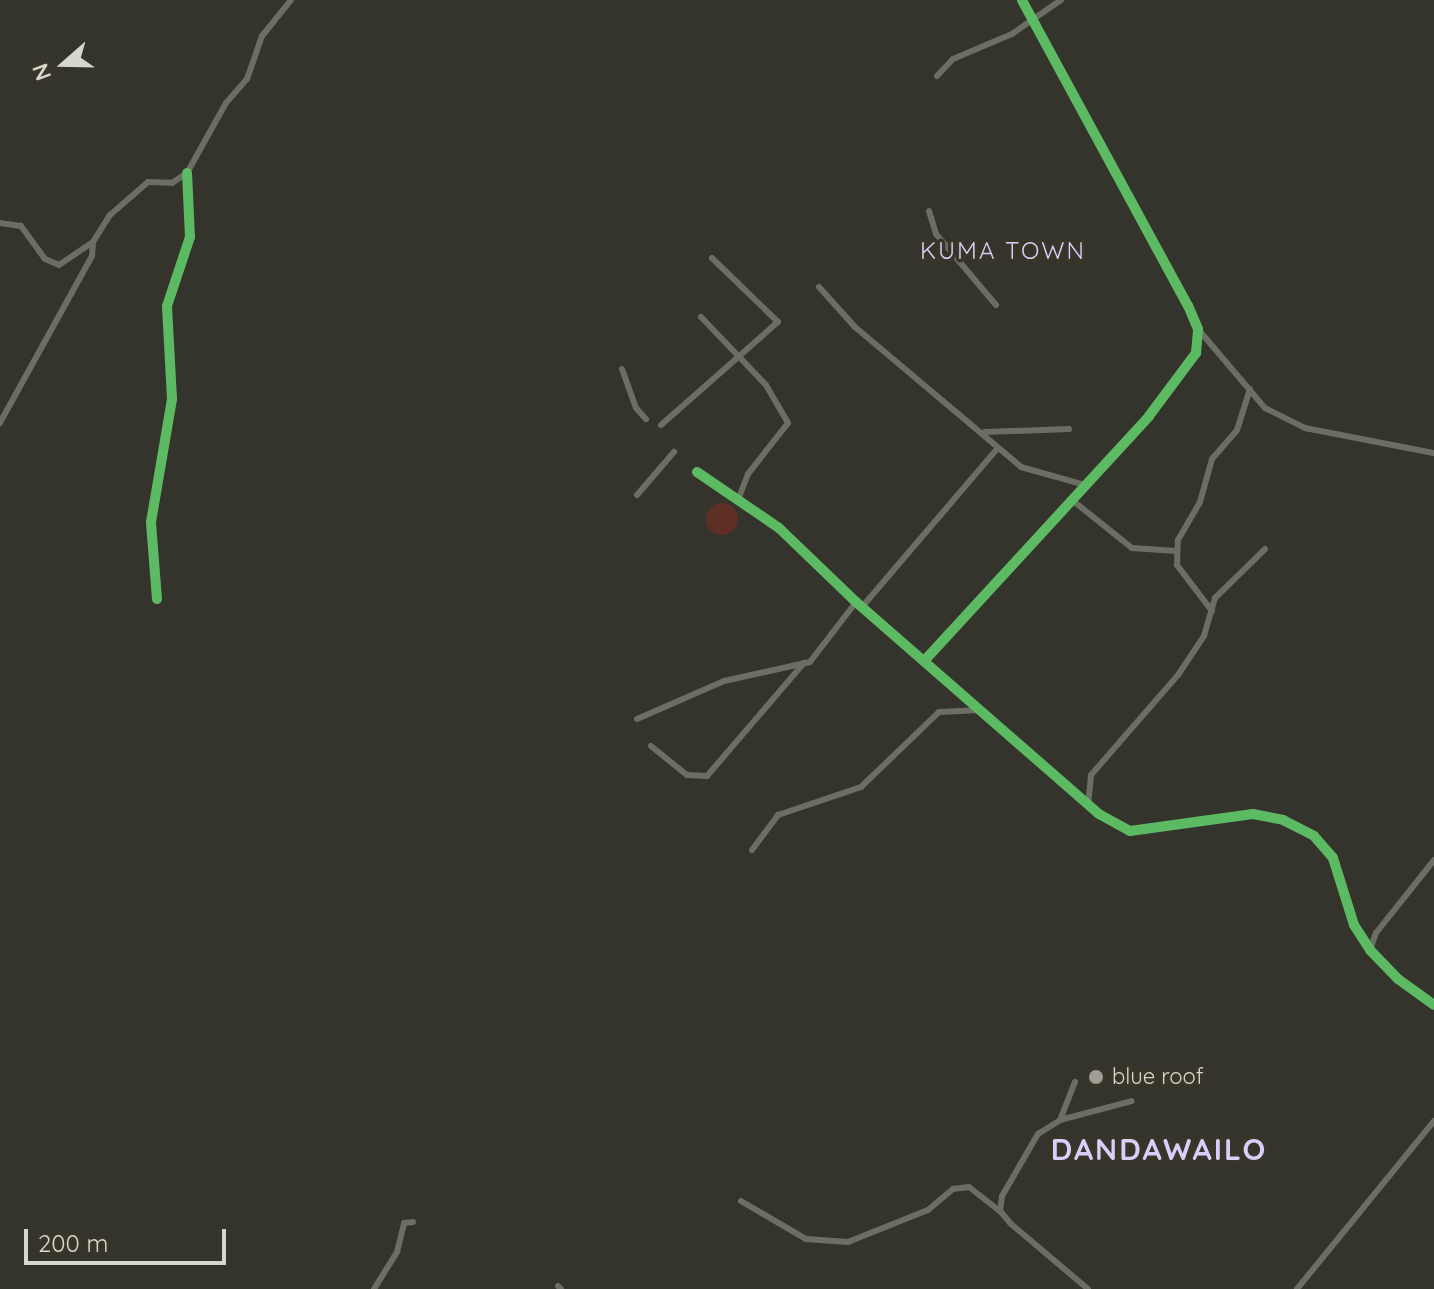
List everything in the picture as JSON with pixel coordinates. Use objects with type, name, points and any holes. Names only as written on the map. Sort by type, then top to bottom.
[{"type":"street","points":[[0,223],[21,226],[45,259],[59,265],[93,242],[110,215],[148,182],[172,183],[187,173],[226,103],[247,79],[262,36],[291,0]]},
{"type":"street","points":[[1022,0],[1198,329],[1265,408],[1305,428],[1434,453]]},
{"type":"street","points":[[937,76],[964,53],[1012,34],[1061,0]]},
{"type":"street","points":[[157,599],[151,522],[172,399],[167,306],[190,237],[187,173]]},
{"type":"street","points":[[929,211],[936,234],[996,305]]},
{"type":"street","points":[[0,423],[92,256],[93,242]]},
{"type":"street","points":[[661,425],[722,375],[736,357],[778,322],[712,258]]},
{"type":"street","points":[[819,287],[855,327],[985,432],[998,448],[1021,467],[1085,485]]},
{"type":"street","points":[[701,317],[766,385],[788,423],[748,474],[738,500]]},
{"type":"street","points":[[925,660],[1182,375],[1196,353],[1198,329]]},
{"type":"street","points":[[622,369],[646,419]]},
{"type":"street","points":[[1212,611],[1177,565],[1178,540],[1200,502],[1212,459],[1237,430],[1250,389]]},
{"type":"street","points":[[985,432],[1002,428],[1069,429]]},
{"type":"street","points":[[637,719],[724,681],[810,662],[998,448]]},
{"type":"street","points":[[637,495],[674,452]]},
{"type":"street","points":[[697,472],[779,528],[859,604],[1088,805],[1130,831],[1253,814],[1283,820],[1314,836],[1333,858],[1354,925],[1370,950],[1398,979],[1434,1005]]},
{"type":"street","points":[[1072,500],[1132,548],[1177,551]]},
{"type":"street","points":[[1088,805],[1091,775],[1168,689],[1204,636],[1215,598],[1265,549]]},
{"type":"street","points":[[651,746],[687,775],[707,776],[804,663]]},
{"type":"street","points":[[752,850],[778,815],[861,787],[939,712],[981,710]]},
{"type":"street","points":[[1370,950],[1376,933],[1434,860]]},
{"type":"street","points":[[1060,1120],[1075,1082]]},
{"type":"street","points":[[1000,1211],[1002,1196],[1027,1146],[1060,1120],[1132,1101]]},
{"type":"street","points":[[1297,1289],[1434,1121]]},
{"type":"street","points":[[741,1201],[806,1239],[848,1242],[928,1210],[953,1189],[969,1187],[1088,1289]]},
{"type":"street","points":[[374,1289],[397,1252],[404,1223],[413,1222]]},
{"type":"shaded area","points":[[722,503],[734,507],[738,519],[734,531],[722,535],[710,531],[706,519],[710,507]]},
{"type":"cycle path","points":[[925,660],[1149,416],[1196,353],[1198,329],[1188,306],[1022,0]]},
{"type":"cycle path","points":[[157,599],[151,522],[172,399],[167,306],[190,237],[187,173]]},
{"type":"cycle path","points":[[697,472],[779,528],[856,602],[1099,814],[1130,831],[1253,814],[1283,820],[1314,836],[1333,858],[1354,925],[1370,950],[1398,979],[1434,1005]]},
{"type":"place","name":"blue roof","points":[[1096,1077]]},
{"type":"district","name":"KUMA TOWN","points":[[1003,251]]},
{"type":"district","name":"DANDAWAILO","points":[[1159,1149]]}]
